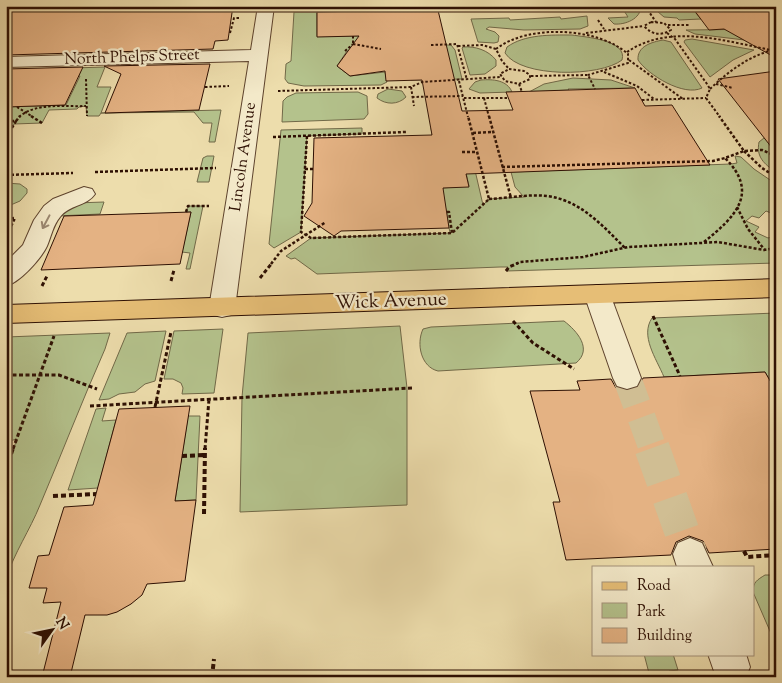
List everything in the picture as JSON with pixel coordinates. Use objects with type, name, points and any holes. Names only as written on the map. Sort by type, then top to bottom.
[{"type":"main road","name":"Wick Avenue","points":[[6,314],[776,288]]},
{"type":"street","name":"Lincoln Avenue","points":[[222,308],[266,6]]},
{"type":"street","name":"North Phelps Street","points":[[6,62],[259,55]]},
{"type":"street","points":[[6,278],[34,248],[52,211],[61,204],[84,194]]},
{"type":"street","points":[[597,294],[627,378]]},
{"type":"path","points":[[645,6],[656,22]]},
{"type":"path","points":[[229,33],[232,33],[234,18],[244,18]]},
{"type":"path","points":[[598,20],[604,29]]},
{"type":"path","points":[[583,34],[604,29],[644,26],[648,23],[656,22],[668,25],[689,24]]},
{"type":"path","points":[[667,33],[672,28],[668,25]]},
{"type":"path","points":[[644,26],[650,31],[667,33],[672,36],[710,89]]},
{"type":"path","points":[[496,49],[502,43],[522,36],[550,33],[583,34],[607,40],[621,47],[627,52],[629,60],[683,98]]},
{"type":"path","points":[[345,51],[353,44],[353,36]]},
{"type":"path","points":[[627,52],[632,47],[646,41],[672,36],[693,37],[771,50]]},
{"type":"path","points":[[431,45],[452,43],[458,46],[482,45],[496,49]]},
{"type":"path","points":[[353,44],[381,49]]},
{"type":"path","points":[[458,46],[466,80]]},
{"type":"path","points":[[496,49],[498,56],[509,69]]},
{"type":"path","points":[[706,98],[710,89],[733,67],[776,49]]},
{"type":"path","points":[[500,77],[502,72],[509,69],[524,70],[531,76],[588,75],[622,66],[629,60]]},
{"type":"path","points":[[603,72],[637,86],[654,99]]},
{"type":"path","points":[[588,75],[595,90]]},
{"type":"path","points":[[278,91],[411,87],[422,82],[500,77],[510,83],[520,84],[528,82],[531,76]]},
{"type":"path","points":[[86,78],[87,116]]},
{"type":"path","points":[[459,81],[489,199]]},
{"type":"path","points":[[520,84],[522,92]]},
{"type":"path","points":[[715,84],[734,88]]},
{"type":"path","points":[[205,87],[233,86]]},
{"type":"path","points":[[411,87],[414,106]]},
{"type":"path","points":[[412,97],[508,98]]},
{"type":"path","points":[[484,98],[511,198]]},
{"type":"path","points":[[642,100],[706,98]]},
{"type":"path","points":[[706,98],[744,151],[762,168],[776,177]]},
{"type":"path","points":[[17,106],[42,123]]},
{"type":"path","points":[[6,138],[18,117],[25,112],[36,109],[86,106]]},
{"type":"path","points":[[6,121],[16,121]]},
{"type":"path","points":[[274,137],[406,132]]},
{"type":"path","points":[[473,132],[493,132]]},
{"type":"path","points":[[307,136],[301,232],[311,238],[452,233],[489,199],[548,196],[576,205],[598,222],[625,248]]},
{"type":"path","points":[[502,167],[707,161],[725,158],[744,151],[759,150],[776,156]]},
{"type":"path","points":[[462,152],[477,152]]},
{"type":"path","points":[[704,243],[726,224],[737,207],[743,189],[742,180],[725,158]]},
{"type":"path","points":[[93,172],[219,168]]},
{"type":"path","points":[[305,169],[313,169]]},
{"type":"path","points":[[6,175],[74,173]]},
{"type":"path","points":[[186,212],[188,206],[212,206]]},
{"type":"path","points":[[737,207],[754,238],[764,250]]},
{"type":"path","points":[[447,212],[449,212],[452,233]]},
{"type":"path","points":[[6,218],[15,218],[6,237]]},
{"type":"path","points":[[260,278],[281,252],[326,222]]},
{"type":"path","points":[[397,230],[398,235]]},
{"type":"path","points":[[506,271],[508,267],[520,262],[583,256],[625,248],[729,242],[764,250],[776,248]]},
{"type":"path","points":[[171,281],[174,270]]},
{"type":"path","points":[[42,286],[48,274]]},
{"type":"path","points":[[652,313],[680,376]]},
{"type":"path","points":[[511,318],[525,336],[538,347],[574,369]]},
{"type":"path","points":[[155,407],[171,331]]},
{"type":"path","points":[[6,469],[54,335]]},
{"type":"path","points":[[6,375],[59,375],[97,389]]},
{"type":"path","points":[[90,406],[412,388]]},
{"type":"path","points":[[204,514],[209,399]]},
{"type":"path","points":[[182,456],[206,455]]},
{"type":"path","points":[[53,496],[96,494]]},
{"type":"path","points":[[744,551],[746,556],[776,555]]},
{"type":"path","points":[[212,677],[214,659]]},
{"type":"green space","points":[[621,6],[641,6],[640,11],[632,20],[614,24],[608,18],[628,17]]},
{"type":"green space","points":[[651,6],[690,6],[701,19],[679,20],[677,18],[664,17]]},
{"type":"green space","points":[[294,12],[317,12],[317,36],[361,36],[378,56],[347,51],[337,66],[350,76],[385,72],[387,82],[381,85],[304,86],[288,83],[285,79],[286,64],[291,61]]},
{"type":"green space","points":[[587,16],[588,26],[580,29],[524,30],[489,27],[486,29],[495,32],[499,36],[498,42],[494,43],[478,42],[471,19],[509,18],[510,20],[560,17],[561,19]]},
{"type":"green space","points":[[776,29],[761,42],[695,34],[686,30]]},
{"type":"green space","points":[[572,35],[612,44],[619,48],[622,53],[622,60],[597,70],[580,72],[543,71],[514,61],[505,53],[507,47],[530,37]]},
{"type":"green space","points":[[692,39],[754,50],[733,60],[710,77],[684,42],[685,40]]},
{"type":"green space","points":[[663,40],[671,42],[702,88],[686,90],[676,87],[658,78],[638,60],[638,55],[643,48]]},
{"type":"green space","points":[[431,45],[451,45],[455,50],[462,79],[411,80]]},
{"type":"green space","points":[[463,47],[472,47],[485,51],[496,60],[496,66],[485,74],[470,75]]},
{"type":"green space","points":[[105,67],[97,87],[111,87],[99,116],[87,116],[86,106],[77,109],[49,110],[42,123],[14,124],[6,138],[6,107],[66,105],[80,76],[6,77],[6,70]]},
{"type":"green space","points":[[573,78],[611,80],[635,88],[568,89],[529,92],[544,84]]},
{"type":"green space","points":[[495,80],[503,83],[512,92],[480,93],[469,89],[475,82]]},
{"type":"green space","points":[[388,89],[402,91],[406,97],[399,102],[392,103],[384,102],[377,98],[378,94]]},
{"type":"green space","points":[[358,92],[367,96],[368,114],[364,119],[282,122],[283,101],[296,93]]},
{"type":"green space","points":[[221,110],[215,142],[209,142],[212,123],[203,123],[194,112],[101,113]]},
{"type":"green space","points":[[465,127],[483,205],[489,199],[524,197],[515,187],[511,172],[731,164],[737,163],[735,156],[741,157],[754,169],[776,184],[776,215],[766,211],[759,218],[752,216],[746,221],[759,227],[755,232],[768,238],[776,236],[776,263],[506,271],[508,267],[500,267],[317,274],[295,258],[291,259],[286,256],[311,238],[450,233],[442,188],[469,186],[459,142],[433,142],[431,128]]},
{"type":"green space","points":[[362,128],[362,134],[307,136],[301,232],[274,248],[269,244],[281,130]]},
{"type":"green space","points":[[764,138],[776,138],[776,172],[760,156],[759,142]]},
{"type":"green space","points":[[214,156],[209,182],[197,182],[203,158]]},
{"type":"green space","points":[[6,183],[20,184],[27,189],[27,193],[20,201],[6,207]]},
{"type":"green space","points":[[104,202],[100,214],[57,216],[75,203]]},
{"type":"green space","points":[[188,206],[203,206],[190,269],[186,269],[190,253],[182,252],[191,212],[186,212]]},
{"type":"green space","points":[[776,313],[776,382],[771,382],[765,372],[664,377],[648,340],[649,325],[652,318]]},
{"type":"green space","points":[[564,321],[578,335],[583,346],[581,358],[576,363],[438,371],[432,369],[424,360],[420,348],[423,329],[431,327]]},
{"type":"green space","points":[[400,326],[407,388],[407,505],[240,512],[242,397],[248,333]]},
{"type":"green space","points":[[223,329],[214,393],[182,394],[183,388],[181,383],[173,379],[164,379],[174,331]]},
{"type":"green space","points":[[166,331],[155,381],[145,384],[135,392],[119,394],[109,399],[99,400],[127,333]]},
{"type":"green space","points":[[110,333],[40,505],[13,560],[6,579],[6,469],[17,439],[6,442],[6,337]]},
{"type":"green space","points":[[106,408],[102,421],[116,420],[98,488],[68,490],[96,409]]},
{"type":"green space","points":[[188,416],[200,416],[196,500],[175,501]]},
{"type":"green space","points":[[765,575],[776,575],[776,645],[754,594],[754,586]]},
{"type":"green space","points":[[645,656],[674,656],[678,670],[669,671],[671,677],[650,677]]},
{"type":"building","points":[[14,6],[233,6],[228,40],[215,41],[213,49],[6,55],[6,18]]},
{"type":"building","points":[[366,6],[437,6],[462,111],[513,110],[506,92],[635,88],[645,106],[672,105],[710,165],[466,174],[469,187],[443,188],[449,228],[341,231],[334,236],[304,216],[312,203],[314,138],[432,135],[422,80],[386,81],[385,71],[350,76],[337,66],[359,36],[317,37],[317,12],[367,11]]},
{"type":"building","points":[[691,6],[776,6],[776,58],[724,29],[709,30]]},
{"type":"building","points":[[210,64],[199,110],[105,113],[121,74],[104,66]]},
{"type":"building","points":[[83,67],[65,105],[6,107],[6,69]]},
{"type":"building","points":[[776,71],[776,153],[718,79]]},
{"type":"building","points":[[191,212],[180,264],[41,270],[64,216]]},
{"type":"building","points":[[765,372],[776,391],[776,549],[709,553],[703,541],[689,536],[676,542],[671,555],[566,560],[553,502],[560,502],[530,391],[580,390],[577,381],[611,379],[616,388],[628,391],[639,387],[643,378]]},
{"type":"building","points":[[190,406],[175,501],[196,500],[185,581],[147,584],[142,595],[117,612],[107,615],[85,615],[70,677],[42,677],[61,602],[43,603],[47,588],[29,588],[38,556],[49,555],[64,507],[93,505],[119,409]]},
{"type":"tunnel","points":[[627,378],[653,449]]},
{"type":"tunnel","points":[[652,448],[690,554]]}]
